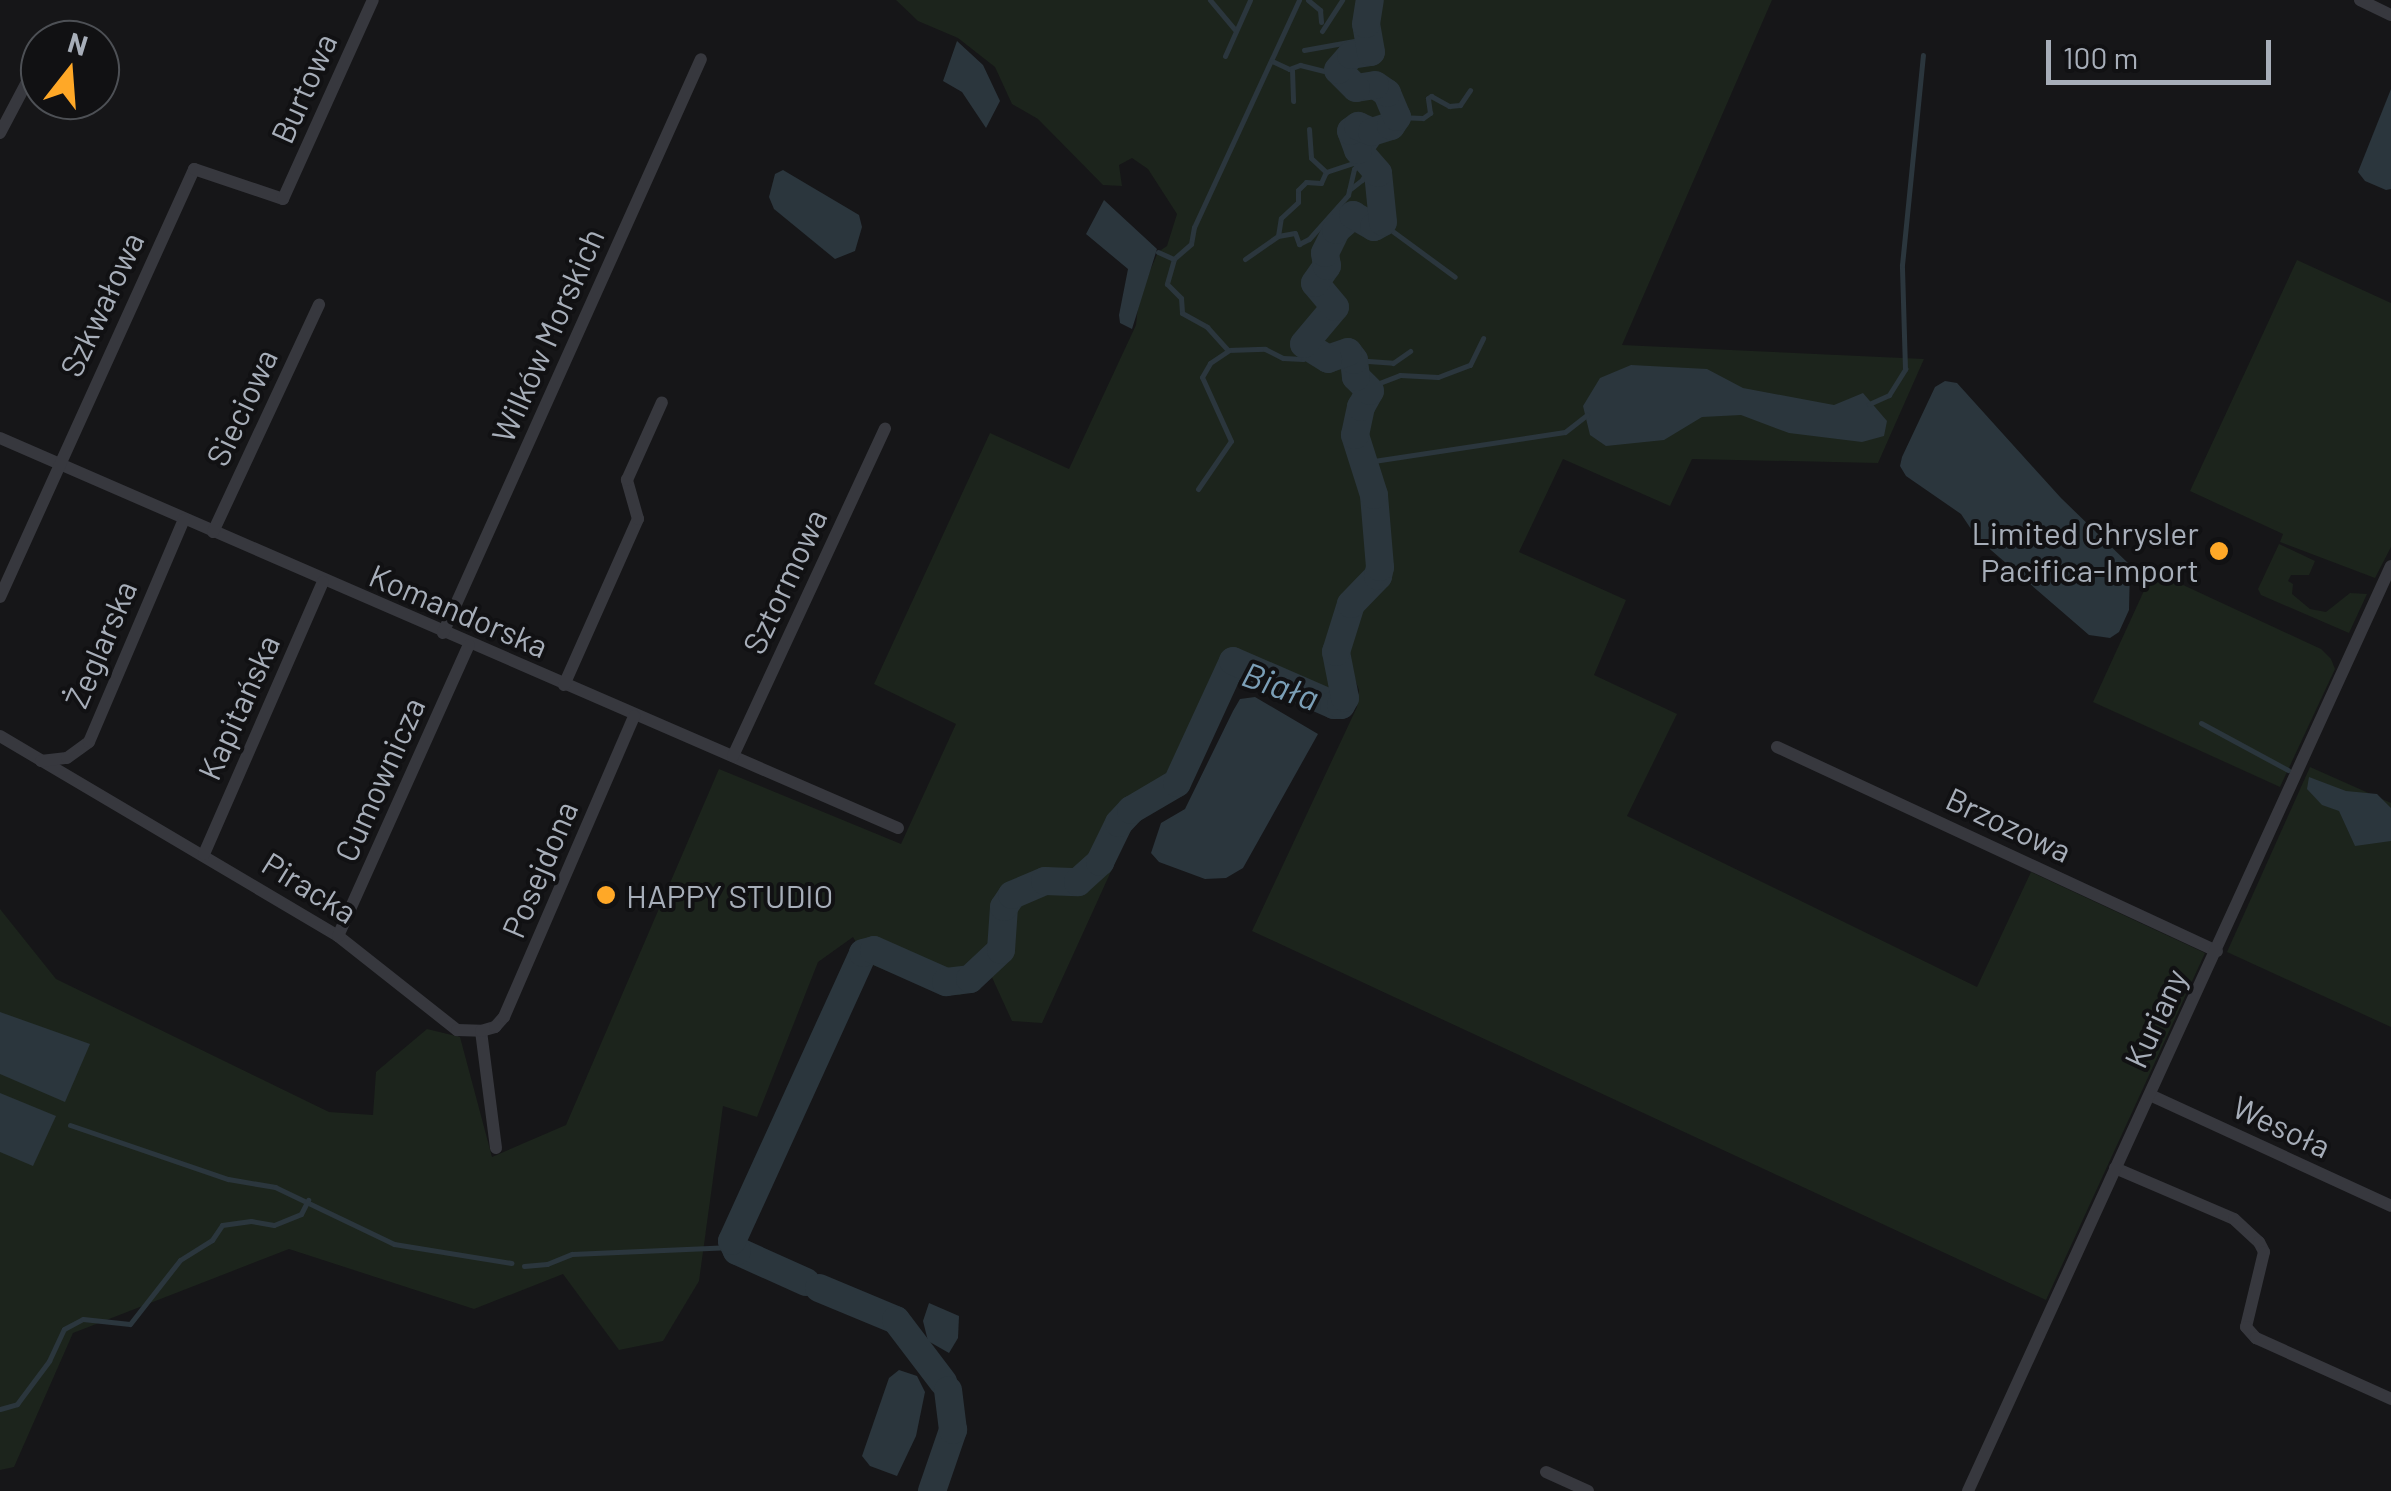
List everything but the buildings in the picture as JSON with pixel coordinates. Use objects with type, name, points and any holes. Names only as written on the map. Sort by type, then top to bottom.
[{"type":"street","name":"Burtowa","points":[[194,169],[283,199],[373,0]]},
{"type":"street","points":[[2360,0],[2391,14]]},
{"type":"street","name":"Wilków Morskich","points":[[443,633],[701,59]]},
{"type":"street","points":[[0,133],[20,95]]},
{"type":"street","name":"Szkwałowa","points":[[0,597],[194,169]]},
{"type":"street","name":"Sieciowa","points":[[212,532],[319,305]]},
{"type":"street","points":[[564,685],[638,519],[627,480],[662,402]]},
{"type":"street","name":"Sztormowa","points":[[732,756],[885,430]]},
{"type":"street","name":"Komandorska","points":[[0,438],[323,582],[898,828]]},
{"type":"street","name":"Żeglarska","points":[[41,760],[67,758],[89,742],[184,519]]},
{"type":"street","name":"Kuriany","points":[[1968,1491],[2391,566]]},
{"type":"street","name":"Kapitańska","points":[[204,854],[323,582]]},
{"type":"street","name":"Cumownicza","points":[[338,936],[469,645]]},
{"type":"street","name":"Posejdona","points":[[481,1031],[495,1027],[504,1017],[634,716]]},
{"type":"street","name":"Piracka","points":[[0,736],[338,936],[447,1023],[470,1033],[481,1031]]},
{"type":"street","name":"Brzozowa","points":[[1777,746],[2217,951]]},
{"type":"street","points":[[481,1031],[496,1148]]},
{"type":"street","name":"Wesoła","points":[[2150,1095],[2391,1206]]},
{"type":"street","points":[[2115,1168],[2234,1219],[2259,1242],[2264,1252],[2246,1326],[2256,1338],[2391,1399]]},
{"type":"street","points":[[1546,1472],[1588,1491]]},
{"type":"shaded area","points":[[896,0],[1772,0],[1622,345],[1924,359],[1878,463],[1692,459],[1670,506],[1563,459],[1519,552],[1626,600],[1594,675],[1677,714],[1627,816],[1977,987],[2031,872],[2205,953],[2046,1300],[1252,931],[1357,707],[1359,690],[1348,661],[1342,675],[1347,689],[1341,705],[1234,662],[1234,671],[1179,793],[1133,823],[1042,1023],[1012,1021],[990,973],[960,995],[941,993],[868,963],[853,937],[818,962],[757,1117],[723,1106],[699,1281],[663,1341],[619,1350],[563,1274],[474,1309],[289,1249],[73,1333],[14,1467],[0,1470],[0,909],[56,979],[329,1112],[373,1115],[376,1072],[427,1029],[460,1037],[492,1157],[566,1125],[719,769],[901,844],[956,724],[874,684],[990,433],[1069,469],[1136,325],[1139,297],[1158,252],[1167,246],[1177,214],[1148,169],[1132,158],[1119,165],[1122,186],[1103,185],[1038,119],[1012,104],[995,67],[958,38],[918,21]]},
{"type":"shaded area","points":[[957,41],[983,65],[1000,101],[986,128],[962,92],[943,81]]},
{"type":"shaded area","points":[[2391,89],[2391,189],[2386,190],[2365,181],[2358,172]]},
{"type":"shaded area","points":[[783,170],[859,215],[862,227],[855,251],[835,259],[774,209],[769,197],[775,174]]},
{"type":"shaded area","points":[[1104,200],[1157,249],[1132,329],[1120,323],[1119,315],[1128,269],[1086,234]]},
{"type":"shaded area","points":[[2297,260],[2391,303],[2391,547],[2375,578],[2280,542],[2283,534],[2190,491]]},
{"type":"shaded area","points":[[1631,365],[1707,369],[1743,388],[1834,405],[1863,393],[1887,421],[1884,436],[1862,442],[1789,433],[1741,415],[1702,417],[1664,440],[1606,446],[1590,435],[1583,406],[1600,378]]},
{"type":"shaded area","points":[[1945,381],[1957,383],[2061,498],[2130,565],[2129,610],[2119,632],[2110,638],[2089,635],[1977,538],[1961,514],[1906,476],[1900,466],[1902,457],[1935,387]]},
{"type":"shaded area","points":[[2279,544],[2315,561],[2309,575],[2291,575],[2288,581],[2293,584],[2292,594],[2310,609],[2326,612],[2350,593],[2367,594],[2349,633],[2261,595],[2258,589]]},
{"type":"shaded area","points":[[2153,571],[2321,649],[2331,659],[2335,669],[2280,787],[2093,702]]},
{"type":"shaded area","points":[[1255,697],[1318,734],[1243,868],[1226,878],[1205,879],[1159,862],[1151,853],[1161,823],[1185,809],[1240,699]]},
{"type":"shaded area","points":[[2310,767],[2391,803],[2391,1027],[2227,952]]},
{"type":"shaded area","points":[[2309,777],[2346,791],[2377,794],[2391,808],[2391,841],[2355,846],[2339,811],[2322,805],[2307,789]]},
{"type":"shaded area","points":[[0,1012],[90,1044],[65,1102],[0,1074]]},
{"type":"shaded area","points":[[0,1093],[56,1116],[33,1166],[0,1152]]},
{"type":"shaded area","points":[[929,1303],[959,1316],[958,1338],[949,1353],[928,1341],[923,1321]]},
{"type":"shaded area","points":[[899,1370],[917,1376],[925,1392],[916,1436],[897,1476],[870,1466],[862,1456],[889,1378]]},
{"type":"waterway","points":[[1210,0],[1235,30]]},
{"type":"waterway","points":[[1225,56],[1250,0]]},
{"type":"waterway","points":[[1299,0],[1194,227],[1191,244],[1174,259],[1167,284],[1181,298],[1182,313],[1207,327],[1228,350],[1265,349],[1283,358],[1303,359],[1308,350]]},
{"type":"waterway","points":[[1308,0],[1320,10],[1321,22]]},
{"type":"waterway","points":[[1322,31],[1342,0]]},
{"type":"waterway","name":"Biała","points":[[806,1282],[737,1251],[732,1241],[863,953],[874,950],[946,982],[970,979],[1001,950],[1004,907],[1012,895],[1045,881],[1078,882],[1100,862],[1119,823],[1131,810],[1177,783],[1233,661],[1334,705],[1341,705],[1345,698],[1336,652],[1351,604],[1378,576],[1380,567],[1374,495],[1355,435],[1361,407],[1370,391],[1356,377],[1354,360],[1348,352],[1328,359],[1304,344],[1335,307],[1315,283],[1327,266],[1325,253],[1336,230],[1353,215],[1374,227],[1383,222],[1378,173],[1358,150],[1351,131],[1358,126],[1372,132],[1391,126],[1397,117],[1387,93],[1375,85],[1356,88],[1338,70],[1351,55],[1371,52],[1366,24],[1370,0]]},
{"type":"waterway","points":[[1304,50],[1371,38]]},
{"type":"waterway","points":[[1869,404],[1889,395],[1905,369],[1902,265],[1923,55]]},
{"type":"waterway","points":[[1272,61],[1289,69],[1300,65],[1332,73],[1339,68]]},
{"type":"waterway","points":[[1292,70],[1293,101]]},
{"type":"waterway","points":[[1397,117],[1423,118],[1430,113],[1431,96],[1449,106],[1460,105],[1470,90]]},
{"type":"waterway","points":[[1245,259],[1278,236],[1281,218],[1298,202],[1298,190],[1306,182],[1321,183],[1326,172],[1365,159],[1387,127]]},
{"type":"waterway","points":[[1309,129],[1311,158],[1326,172]]},
{"type":"waterway","points":[[1278,236],[1295,233],[1299,244],[1309,239],[1348,195],[1354,169],[1361,162]]},
{"type":"waterway","points":[[1349,190],[1362,180],[1370,165]]},
{"type":"waterway","points":[[1382,214],[1390,219],[1391,230],[1455,277]]},
{"type":"waterway","points":[[1158,252],[1174,259]]},
{"type":"waterway","points":[[1369,387],[1400,375],[1438,377],[1470,365],[1483,338]]},
{"type":"waterway","points":[[1198,489],[1231,441],[1202,377],[1210,363],[1228,351]]},
{"type":"waterway","points":[[1354,360],[1393,363],[1410,351]]},
{"type":"waterway","points":[[1367,462],[1565,432],[1587,415]]},
{"type":"waterway","points":[[2201,723],[2288,770]]},
{"type":"waterway","points":[[70,1125],[228,1179],[275,1187],[394,1244],[511,1263]]},
{"type":"waterway","points":[[0,1409],[17,1404],[49,1361],[64,1329],[83,1319],[130,1324],[180,1260],[212,1240],[222,1225],[251,1221],[274,1225],[301,1214],[308,1200]]},
{"type":"waterway","points":[[524,1266],[547,1264],[572,1254],[732,1247]]},
{"type":"waterway","name":"Biała","points":[[819,1288],[896,1320],[943,1382]]},
{"type":"waterway","name":"Biała","points":[[932,1491],[953,1430],[948,1390]]},
{"type":"place","name":"Limited Chrysler Pacifica-Import","points":[[2219,551]]},
{"type":"place","name":"HAPPY STUDIO","points":[[606,895]]}]
